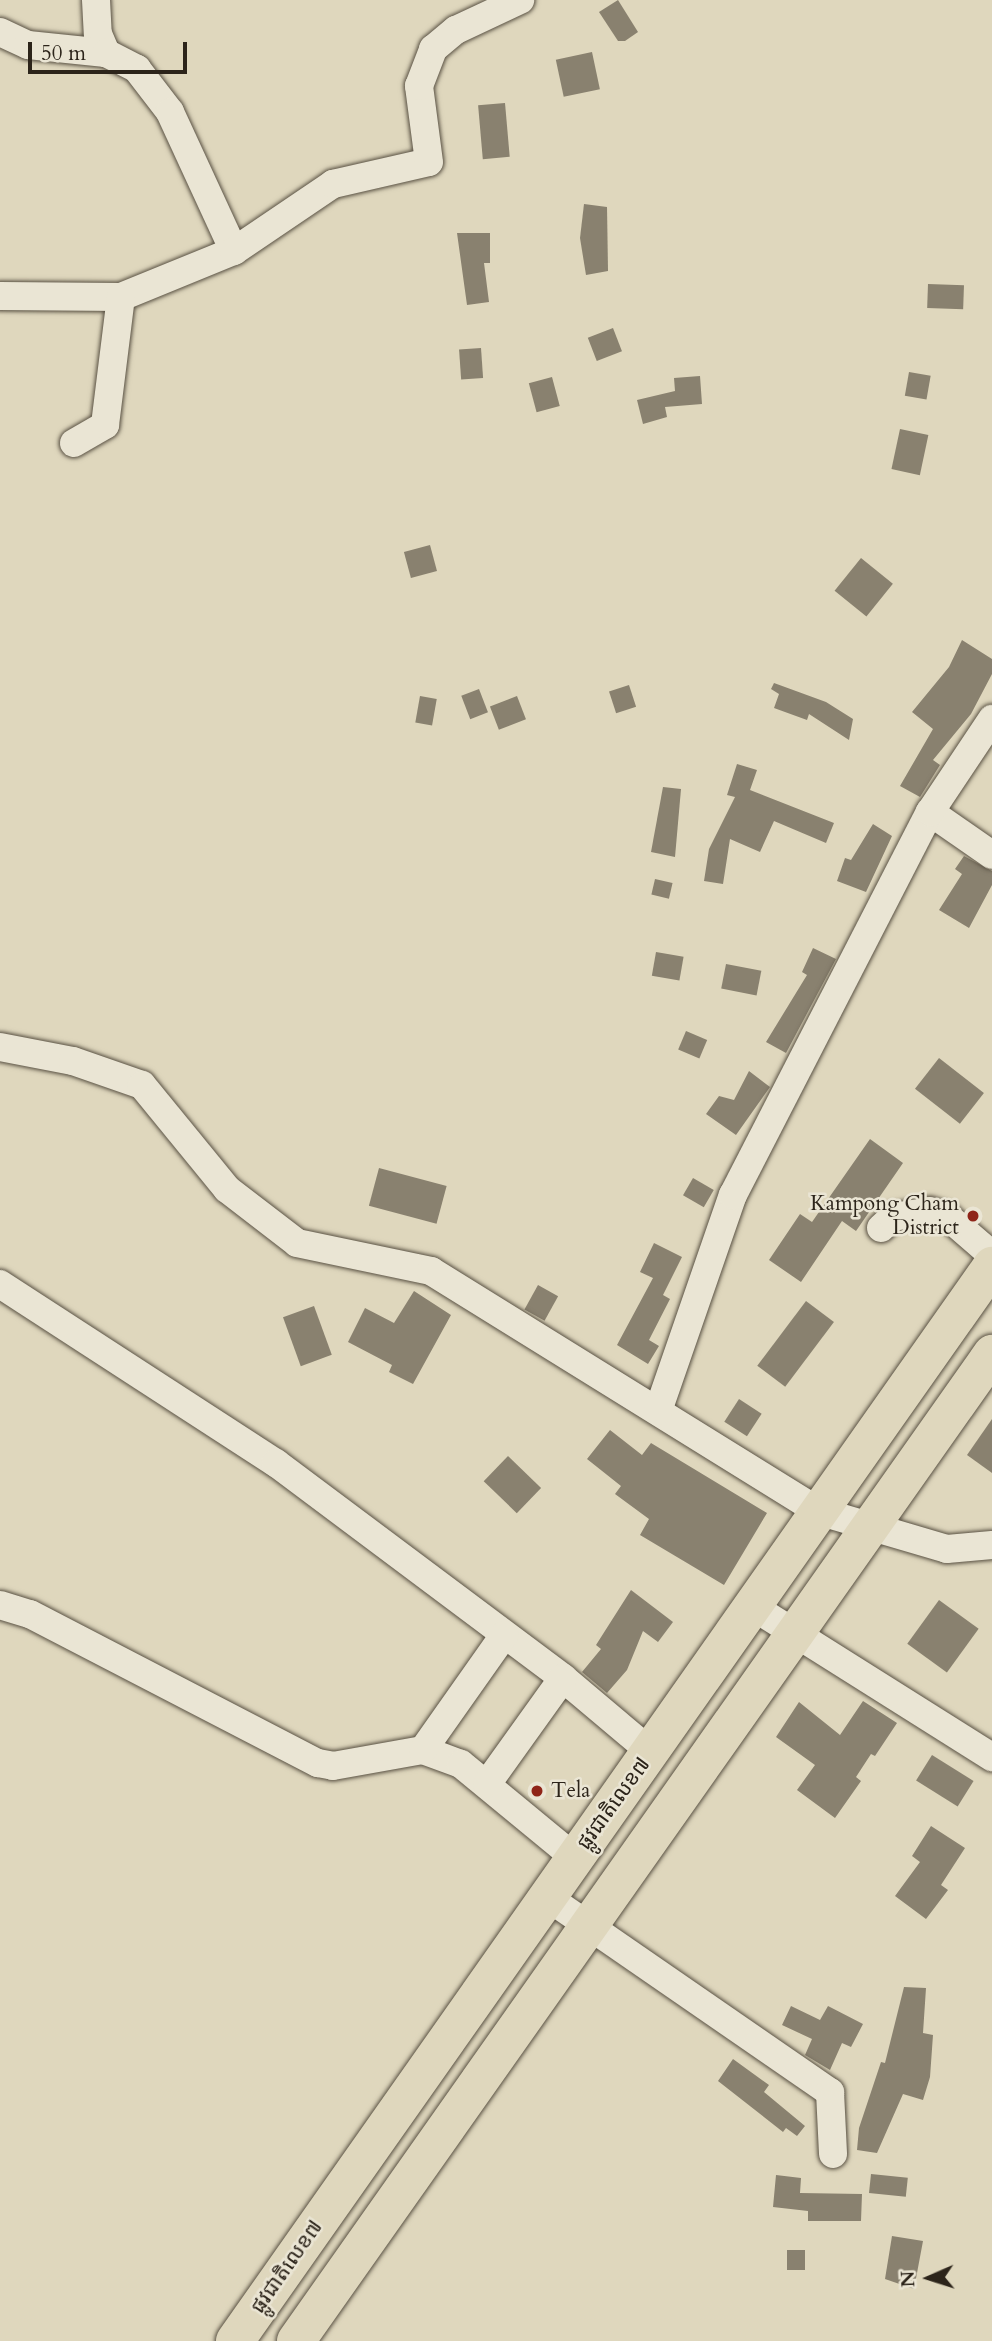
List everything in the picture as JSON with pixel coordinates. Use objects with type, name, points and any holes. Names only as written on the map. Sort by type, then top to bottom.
[{"type":"highway","name":"ផ្លូវជាតិលេខ៧","points":[[235,2341],[992,1266]]},
{"type":"highway","points":[[296,2341],[992,1354]]},
{"type":"street","points":[[96,0],[98,34],[106,53]]},
{"type":"street","points":[[0,296],[121,297],[234,251],[333,184],[429,162],[419,86],[433,49],[456,30],[520,0]]},
{"type":"street","points":[[0,32],[28,45],[106,53],[137,69],[170,111],[234,251]]},
{"type":"street","points":[[74,443],[105,425],[121,297]]},
{"type":"street","points":[[658,1411],[733,1195],[930,813],[992,719]]},
{"type":"street","points":[[930,813],[992,855]]},
{"type":"street","points":[[0,1047],[73,1061],[142,1085],[227,1188],[297,1243],[431,1271],[818,1511],[947,1549],[992,1545]]},
{"type":"street","points":[[881,1228],[893,1217],[930,1210],[948,1217],[992,1255]]},
{"type":"street","points":[[0,1284],[276,1463],[563,1678],[651,1752]]},
{"type":"street","points":[[0,1605],[30,1614],[318,1763],[333,1766],[423,1750],[461,1764],[575,1858]]},
{"type":"street","points":[[752,1606],[992,1757]]},
{"type":"street","points":[[423,1750],[504,1635]]},
{"type":"street","points":[[487,1784],[563,1678]]},
{"type":"street","points":[[547,1897],[830,2092],[833,2154]]},
{"type":"building","points":[[618,0],[638,32],[625,41],[618,41],[599,12]]},
{"type":"building","points":[[592,52],[600,89],[564,97],[556,60]]},
{"type":"building","points":[[505,103],[510,157],[483,159],[478,105]]},
{"type":"building","points":[[584,204],[607,207],[608,271],[586,275],[580,238]]},
{"type":"building","points":[[457,233],[490,233],[490,263],[484,263],[489,302],[467,305]]},
{"type":"building","points":[[928,284],[964,285],[963,309],[927,308]]},
{"type":"building","points":[[613,328],[622,351],[597,361],[588,338]]},
{"type":"building","points":[[481,348],[483,378],[461,379],[459,350]]},
{"type":"building","points":[[909,372],[931,376],[926,399],[905,396]]},
{"type":"building","points":[[700,376],[702,404],[665,407],[667,417],[643,424],[637,400],[675,391],[674,378]]},
{"type":"building","points":[[552,377],[560,406],[537,412],[529,383]]},
{"type":"building","points":[[900,429],[928,435],[920,475],[891,469]]},
{"type":"building","points":[[430,545],[437,571],[411,578],[404,552]]},
{"type":"building","points":[[861,558],[893,584],[866,616],[835,591]]},
{"type":"building","points":[[962,640],[992,659],[992,674],[971,714],[933,760],[940,765],[920,797],[900,786],[933,729],[912,712],[949,667]]},
{"type":"building","points":[[774,683],[826,702],[853,719],[849,740],[809,714],[807,720],[774,708],[779,694],[771,689]]},
{"type":"building","points":[[629,685],[636,707],[616,713],[609,691]]},
{"type":"building","points":[[479,689],[488,712],[470,719],[461,696]]},
{"type":"building","points":[[420,696],[437,699],[432,726],[415,723]]},
{"type":"building","points":[[517,696],[526,719],[499,730],[490,706]]},
{"type":"building","points":[[737,764],[757,770],[750,790],[834,823],[826,843],[774,821],[760,852],[730,839],[723,884],[704,881],[709,849],[735,797],[727,795]]},
{"type":"building","points":[[663,787],[681,789],[675,857],[651,852]]},
{"type":"building","points":[[873,824],[892,836],[866,892],[837,881],[845,858],[851,860]]},
{"type":"building","points":[[964,856],[992,871],[992,885],[969,928],[939,910],[962,874],[955,869]]},
{"type":"building","points":[[655,879],[673,883],[669,899],[651,895]]},
{"type":"building","points":[[813,948],[836,959],[786,1053],[766,1042],[807,975],[802,972]]},
{"type":"building","points":[[656,952],[684,957],[679,980],[652,976]]},
{"type":"building","points":[[726,964],[761,971],[757,995],[721,989]]},
{"type":"building","points":[[686,1031],[707,1040],[699,1058],[678,1049]]},
{"type":"building","points":[[939,1058],[984,1093],[960,1124],[915,1089]]},
{"type":"building","points":[[749,1071],[770,1087],[736,1135],[706,1114],[719,1096],[734,1100]]},
{"type":"building","points":[[870,1139],[903,1163],[856,1231],[842,1221],[801,1282],[769,1260],[800,1214],[812,1222]]},
{"type":"building","points":[[379,1168],[447,1186],[437,1224],[369,1206]]},
{"type":"building","points":[[693,1178],[714,1190],[704,1207],[683,1195]]},
{"type":"building","points":[[654,1243],[682,1257],[663,1295],[670,1299],[649,1340],[659,1346],[648,1364],[617,1345],[653,1278],[640,1272]]},
{"type":"building","points":[[538,1285],[558,1296],[545,1321],[524,1309]]},
{"type":"building","points":[[414,1291],[451,1315],[413,1384],[389,1372],[392,1365],[348,1342],[365,1308],[394,1323]]},
{"type":"building","points":[[806,1301],[834,1322],[785,1387],[757,1366]]},
{"type":"building","points":[[314,1306],[332,1355],[301,1366],[283,1317]]},
{"type":"building","points":[[739,1399],[762,1414],[747,1436],[724,1422]]},
{"type":"building","points":[[992,1419],[992,1473],[967,1455]]},
{"type":"building","points":[[610,1430],[642,1455],[651,1443],[767,1513],[724,1585],[640,1535],[649,1519],[615,1494],[621,1486],[587,1459]]},
{"type":"building","points":[[508,1456],[541,1488],[517,1513],[484,1481]]},
{"type":"building","points":[[631,1590],[673,1622],[658,1642],[643,1631],[627,1670],[607,1693],[582,1672],[601,1649],[596,1645]]},
{"type":"building","points":[[939,1600],[979,1629],[947,1672],[907,1644]]},
{"type":"building","points":[[863,1701],[897,1723],[875,1756],[871,1754],[856,1777],[861,1781],[835,1818],[797,1790],[815,1765],[776,1737],[799,1702],[840,1735]]},
{"type":"building","points":[[932,1755],[974,1781],[958,1806],[916,1780]]},
{"type":"building","points":[[931,1826],[965,1848],[941,1885],[948,1890],[926,1919],[895,1896],[920,1862],[912,1856]]},
{"type":"building","points":[[904,1987],[926,1988],[923,2033],[933,2035],[930,2077],[923,2100],[903,2094],[877,2153],[857,2150],[859,2128],[881,2062],[885,2063]]},
{"type":"building","points":[[791,2006],[820,2020],[828,2006],[863,2024],[851,2047],[842,2043],[830,2070],[805,2055],[812,2039],[782,2025]]},
{"type":"building","points":[[733,2059],[769,2085],[764,2092],[805,2126],[797,2136],[786,2128],[783,2132],[718,2081]]},
{"type":"building","points":[[871,2174],[908,2178],[906,2197],[869,2193]]},
{"type":"building","points":[[776,2175],[801,2178],[800,2193],[862,2194],[861,2221],[808,2221],[808,2211],[773,2207]]},
{"type":"building","points":[[892,2236],[923,2241],[914,2289],[885,2279]]},
{"type":"building","points":[[787,2250],[805,2250],[805,2270],[787,2270]]},
{"type":"place","name":"Kampong Cham District","points":[[973,1216]]},
{"type":"place","name":"Tela","points":[[537,1791]]}]
